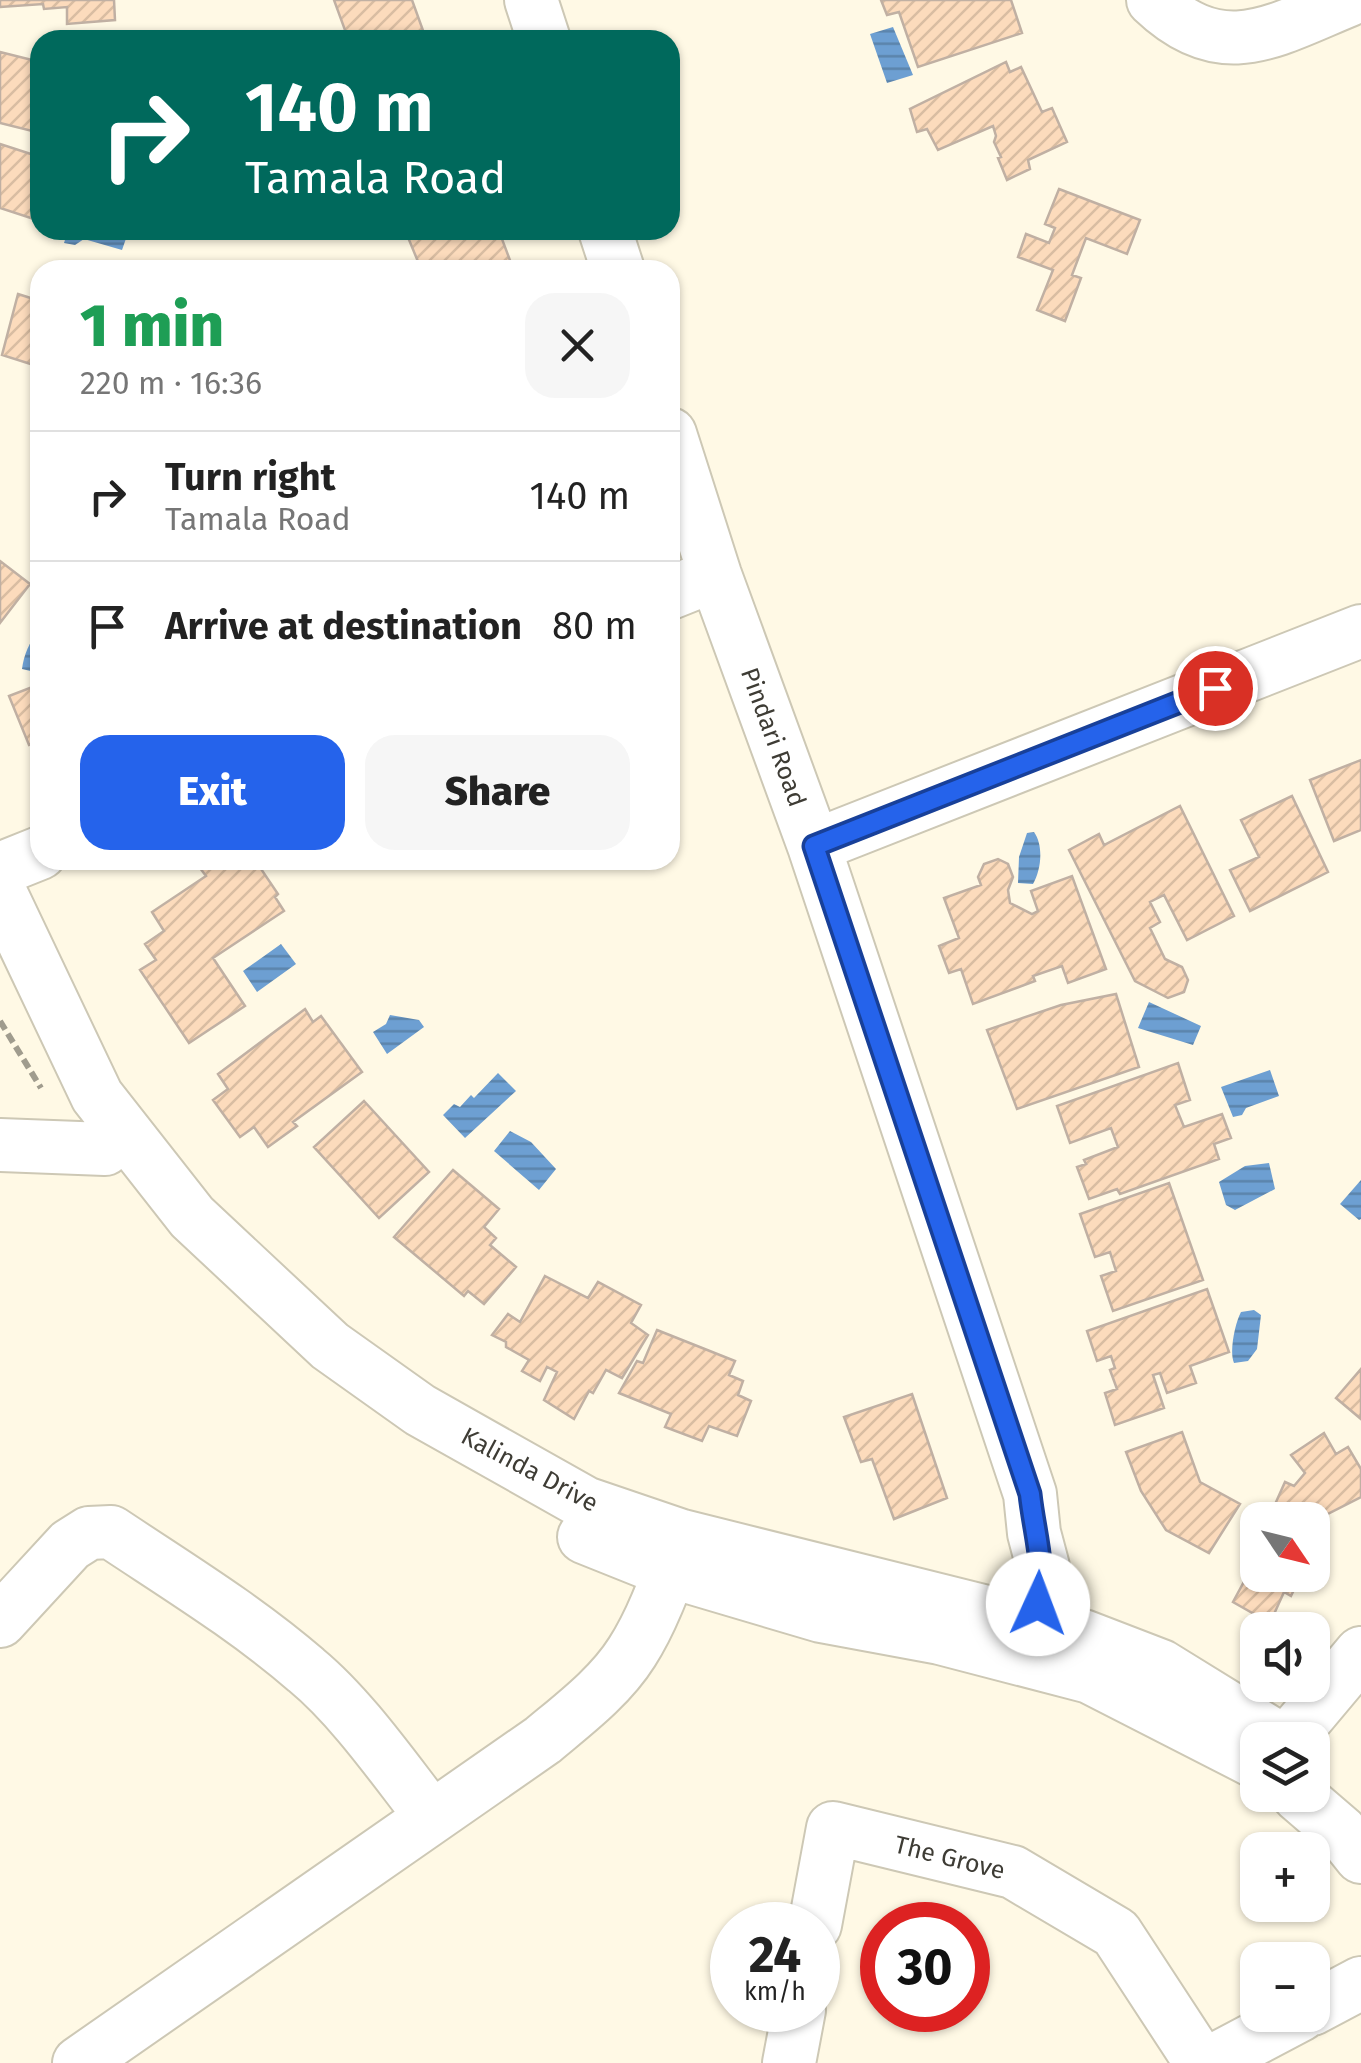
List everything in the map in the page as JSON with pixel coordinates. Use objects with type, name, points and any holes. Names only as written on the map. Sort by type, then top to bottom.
[{"type":"street","points":[[531,0],[541,30]]},
{"type":"street","points":[[1154,0],[1173,19],[1204,35],[1237,39],[1280,28],[1349,0]]},
{"type":"street","name":"Pindari Road","points":[[680,502],[692,584],[814,846],[1030,1494],[1055,1649]]},
{"type":"street","points":[[814,846],[1361,631]]},
{"type":"street","points":[[0,869],[30,857]]},
{"type":"street","name":"Kalinda Drive","points":[[0,892],[98,1096],[206,1230],[330,1346],[420,1410],[676,1553]]},
{"type":"street","name":"Kalinda Drive","points":[[0,968],[105,1150],[168,1244],[284,1352],[455,1470],[572,1532],[676,1553],[1055,1649],[1161,1666],[1252,1722]]},
{"type":"street","points":[[0,1144],[105,1150]]},
{"type":"street","points":[[0,1622],[70,1546],[89,1533],[112,1532],[251,1627],[309,1672],[377,1747],[430,1816]]},
{"type":"street","points":[[80,2063],[543,1740],[592,1699],[632,1653],[676,1553]]},
{"type":"street","name":"Kalinda Drive","points":[[1055,1649],[1090,1678],[1240,1753]]},
{"type":"street","points":[[1303,1722],[1361,1653]]},
{"type":"street","points":[[1330,1790],[1361,1822]]},
{"type":"street","points":[[1318,1812],[1361,1856]]},
{"type":"street","name":"The Grove","points":[[820,1902],[834,1828],[1013,1872],[1116,1934],[1201,2063]]},
{"type":"street","points":[[1330,1999],[1361,1983]]},
{"type":"street","points":[[789,2063],[795,2032]]},
{"type":"street","points":[[1209,2063],[1268,2032]]},
{"type":"water","points":[[893,27],[913,75],[887,83],[870,34]]},
{"type":"water","points":[[87,240],[126,240],[122,250]]},
{"type":"water","points":[[30,644],[30,671],[22,669]]},
{"type":"water","points":[[1034,832],[1040,851],[1038,872],[1033,884],[1018,883],[1019,857],[1027,833]]},
{"type":"water","points":[[281,944],[296,964],[257,992],[243,971]]},
{"type":"water","points":[[1149,1002],[1201,1026],[1193,1045],[1138,1028]]},
{"type":"water","points":[[390,1015],[419,1020],[424,1027],[387,1054],[373,1032],[386,1024]]},
{"type":"water","points":[[1270,1070],[1279,1096],[1233,1117],[1221,1087]]},
{"type":"water","points":[[498,1073],[516,1091],[465,1138],[443,1115],[454,1104],[460,1107],[471,1095],[474,1098]]},
{"type":"water","points":[[510,1131],[531,1142],[556,1169],[539,1190],[494,1151]]},
{"type":"water","points":[[1269,1163],[1275,1189],[1235,1210],[1226,1205],[1219,1182],[1245,1166]]},
{"type":"water","points":[[1361,1180],[1361,1219],[1359,1220],[1340,1204]]},
{"type":"water","points":[[1254,1310],[1261,1315],[1257,1349],[1248,1361],[1234,1363],[1232,1345],[1239,1317],[1241,1312]]},
{"type":"building","points":[[0,0],[114,0],[115,20],[67,24],[67,7],[0,7]]},
{"type":"building","points":[[334,0],[412,0],[423,30],[345,30]]},
{"type":"building","points":[[881,0],[1011,0],[1022,33],[918,67],[899,12],[887,15]]},
{"type":"building","points":[[0,52],[30,60],[30,130],[0,123]]},
{"type":"building","points":[[1006,62],[1010,72],[1021,67],[1042,112],[1052,108],[1067,142],[1028,160],[1030,169],[1007,180],[998,158],[1001,157],[994,142],[993,126],[938,150],[927,129],[917,132],[910,109]]},
{"type":"building","points":[[0,144],[30,154],[30,218],[0,208]]},
{"type":"building","points":[[1059,189],[1140,220],[1127,254],[1086,238],[1072,275],[1081,278],[1065,321],[1037,310],[1053,270],[1018,257],[1026,234],[1049,243],[1055,228],[1045,224]]},
{"type":"building","points":[[409,240],[502,240],[510,260],[417,260]]},
{"type":"building","points":[[18,294],[30,298],[30,364],[2,355]]},
{"type":"building","points":[[0,561],[30,584],[0,623]]},
{"type":"building","points":[[30,688],[30,745],[29,745],[9,696]]},
{"type":"building","points":[[1361,760],[1361,830],[1334,841],[1310,780]]},
{"type":"building","points":[[1292,796],[1328,872],[1250,911],[1230,870],[1259,857],[1241,820]]},
{"type":"building","points":[[1180,806],[1234,916],[1187,940],[1164,895],[1150,902],[1160,922],[1150,928],[1165,959],[1182,967],[1188,980],[1184,992],[1168,998],[1135,981],[1069,850],[1099,834],[1104,845]]},
{"type":"building","points":[[998,859],[1008,864],[1013,877],[1008,890],[1010,903],[1032,914],[1038,911],[1031,891],[1072,876],[1106,969],[1068,983],[1062,966],[1033,976],[1035,981],[973,1004],[961,969],[949,973],[939,946],[959,938],[944,898],[981,885],[978,877],[984,864]]},
{"type":"building","points":[[202,870],[262,870],[284,911],[213,958],[245,1006],[189,1043],[140,970],[156,960],[145,944],[164,931],[152,912],[206,876]]},
{"type":"building","points":[[1116,994],[1139,1067],[1017,1109],[987,1030],[1061,1005]]},
{"type":"building","points":[[305,1009],[313,1022],[321,1016],[362,1072],[293,1122],[297,1126],[268,1147],[254,1127],[240,1137],[213,1100],[228,1089],[218,1074]]},
{"type":"building","points":[[1178,1063],[1190,1100],[1175,1105],[1184,1127],[1222,1114],[1231,1138],[1214,1144],[1219,1159],[1120,1194],[1117,1189],[1089,1199],[1077,1167],[1086,1164],[1084,1160],[1118,1147],[1111,1128],[1070,1143],[1057,1106]]},
{"type":"building","points":[[364,1101],[429,1172],[379,1218],[314,1147]]},
{"type":"building","points":[[453,1170],[499,1209],[484,1227],[496,1238],[490,1245],[516,1267],[484,1304],[468,1291],[464,1296],[394,1237]]},
{"type":"building","points":[[1169,1183],[1203,1280],[1113,1311],[1101,1276],[1116,1271],[1110,1252],[1095,1257],[1080,1214]]},
{"type":"building","points":[[545,1276],[588,1298],[598,1282],[641,1305],[631,1323],[648,1335],[622,1378],[606,1370],[574,1419],[544,1400],[557,1372],[547,1367],[540,1381],[522,1371],[529,1360],[492,1335],[508,1314],[520,1322]]},
{"type":"building","points":[[1207,1289],[1229,1352],[1190,1366],[1196,1383],[1167,1393],[1160,1373],[1153,1375],[1164,1408],[1115,1425],[1105,1393],[1117,1389],[1110,1370],[1115,1368],[1111,1356],[1097,1361],[1087,1331]]},
{"type":"building","points":[[657,1330],[735,1361],[729,1375],[743,1381],[738,1395],[751,1401],[737,1436],[709,1426],[702,1441],[665,1427],[671,1414],[619,1393],[637,1361],[643,1363]]},
{"type":"building","points":[[1361,1369],[1361,1419],[1336,1398]]},
{"type":"building","points":[[912,1394],[947,1498],[894,1519],[872,1459],[861,1462],[844,1417]]},
{"type":"building","points":[[1182,1432],[1200,1482],[1240,1504],[1209,1553],[1166,1530],[1141,1491],[1126,1452]]},
{"type":"building","points":[[1324,1433],[1336,1454],[1348,1447],[1361,1469],[1361,1497],[1330,1513],[1330,1502],[1276,1502],[1285,1482],[1294,1486],[1305,1473],[1291,1455]]},
{"type":"building","points":[[1240,1589],[1284,1592],[1275,1612],[1251,1612],[1233,1602]]},
{"type":"route","points":[[1038,1604],[1042,1566],[1030,1494],[814,846],[1215,688]]}]
